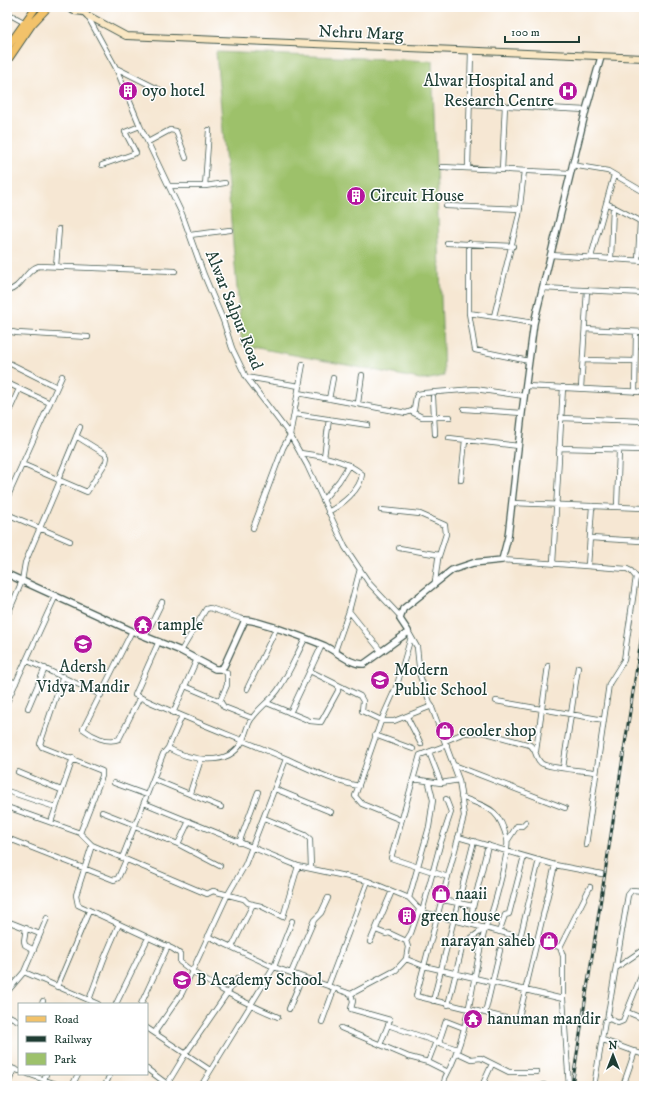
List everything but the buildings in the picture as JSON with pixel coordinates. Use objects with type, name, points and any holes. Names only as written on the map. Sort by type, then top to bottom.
[{"type":"main road","points":[[7,61],[36,7]]},
{"type":"main road","points":[[7,48],[27,24],[48,7]]},
{"type":"main road","name":"Nehru Marg","points":[[67,7],[74,11],[83,11],[126,36],[644,58]]},
{"type":"street","name":"Alwar Salpur Road","points":[[83,11],[116,68],[140,126],[169,186],[190,234],[204,275],[223,320],[232,348],[246,377],[290,435],[345,547],[369,583],[400,616]]},
{"type":"street","points":[[7,13],[27,24]]},
{"type":"street","points":[[468,168],[471,51]]},
{"type":"street","points":[[502,560],[508,537],[534,323],[572,165],[601,57]]},
{"type":"street","points":[[116,68],[160,90]]},
{"type":"street","points":[[470,104],[586,110]]},
{"type":"street","points":[[502,170],[505,106]]},
{"type":"street","points":[[102,165],[136,153],[125,132],[140,126]]},
{"type":"street","points":[[148,142],[170,130],[176,131],[186,158]]},
{"type":"street","points":[[205,186],[209,130]]},
{"type":"street","points":[[572,165],[608,171],[644,192]]},
{"type":"street","points":[[442,167],[570,173]]},
{"type":"street","points":[[494,316],[513,246],[520,209],[524,171]]},
{"type":"street","points":[[591,257],[614,175]]},
{"type":"street","points":[[169,186],[205,186],[225,183]]},
{"type":"street","points":[[606,203],[642,222],[638,261]]},
{"type":"street","points":[[446,206],[520,209]]},
{"type":"street","points":[[611,259],[613,206]]},
{"type":"street","points":[[56,266],[58,229]]},
{"type":"street","points":[[190,234],[230,230]]},
{"type":"street","points":[[447,243],[513,246]]},
{"type":"street","points":[[469,243],[469,313],[475,350],[529,361]]},
{"type":"street","points":[[550,255],[644,261]]},
{"type":"street","points":[[7,291],[16,288],[35,268],[56,266],[175,271]]},
{"type":"street","points":[[542,288],[644,293]]},
{"type":"street","points":[[581,388],[587,290]]},
{"type":"street","points":[[469,313],[534,323]]},
{"type":"street","points":[[584,329],[644,332]]},
{"type":"street","points":[[7,331],[17,333],[88,337]]},
{"type":"street","points":[[635,392],[636,332]]},
{"type":"street","points":[[583,360],[635,361]]},
{"type":"street","points":[[7,362],[57,387]]},
{"type":"street","points":[[253,528],[283,448],[290,435],[303,364]]},
{"type":"street","points":[[358,403],[362,375]]},
{"type":"street","points":[[7,498],[62,376]]},
{"type":"street","points":[[246,377],[299,386]]},
{"type":"street","points":[[329,398],[333,378]]},
{"type":"street","points":[[7,383],[50,403]]},
{"type":"street","points":[[526,386],[644,392]]},
{"type":"street","points":[[553,563],[562,387]]},
{"type":"street","points":[[7,416],[19,389]]},
{"type":"street","points":[[412,412],[416,397],[418,394],[424,393],[475,389],[524,396]]},
{"type":"street","points":[[298,393],[406,413],[412,412],[419,416],[450,417]]},
{"type":"street","points":[[433,397],[435,434]]},
{"type":"street","points":[[464,409],[522,413]]},
{"type":"street","points":[[294,414],[368,425]]},
{"type":"street","points":[[561,418],[644,421]]},
{"type":"street","points":[[324,457],[329,419]]},
{"type":"street","points":[[7,616],[22,581],[25,563],[80,427]]},
{"type":"street","points":[[22,464],[87,492],[106,462],[107,457],[105,454],[76,436]]},
{"type":"street","points":[[448,438],[519,446]]},
{"type":"street","points":[[461,480],[465,440]]},
{"type":"street","points":[[559,448],[644,450]]},
{"type":"street","points":[[617,507],[619,450]]},
{"type":"street","points":[[300,453],[324,457],[349,465],[362,474],[361,478],[344,502],[328,512]]},
{"type":"street","points":[[323,500],[339,481],[349,465]]},
{"type":"street","points":[[512,503],[644,508]]},
{"type":"street","points":[[588,566],[592,506]]},
{"type":"street","points":[[381,510],[420,514],[446,525],[446,534],[439,555],[435,582]]},
{"type":"street","points":[[7,514],[70,541]]},
{"type":"street","points":[[590,538],[641,540],[644,520]]},
{"type":"street","points":[[399,548],[439,555]]},
{"type":"street","points":[[555,864],[518,1021],[416,996],[443,900],[464,816],[460,780],[420,676],[416,647],[400,616],[406,606],[452,570],[466,564],[502,560],[627,569],[632,571],[636,577],[624,660],[609,684],[586,845]]},
{"type":"street","points":[[335,652],[349,611],[360,569]]},
{"type":"street","points":[[7,574],[182,651],[215,669],[220,669],[227,673],[228,678],[220,701]]},
{"type":"street","points":[[7,702],[56,595]]},
{"type":"street","points":[[146,635],[162,602]]},
{"type":"street","points":[[182,651],[206,609],[210,608],[322,645],[359,664],[369,662],[408,631]]},
{"type":"street","points":[[349,611],[381,651]]},
{"type":"street","points":[[220,669],[224,666],[245,620]]},
{"type":"street","points":[[247,689],[276,629]]},
{"type":"street","points":[[132,630],[83,729],[104,740],[111,741],[121,736],[140,697]]},
{"type":"street","points":[[401,820],[362,804],[355,796],[375,735],[397,685],[411,637]]},
{"type":"street","points":[[168,748],[177,753],[201,759],[225,758],[237,749],[243,741],[252,718],[278,691],[305,639]]},
{"type":"street","points":[[159,641],[136,695],[173,713],[338,782],[359,786]]},
{"type":"street","points":[[290,712],[322,645]]},
{"type":"street","points":[[173,713],[197,659]]},
{"type":"street","points":[[26,660],[101,695]]},
{"type":"street","points":[[548,666],[536,752],[538,760],[545,766],[596,772]]},
{"type":"street","points":[[563,768],[578,667]]},
{"type":"street","points":[[28,708],[44,668]]},
{"type":"street","points":[[310,671],[360,696],[363,700],[362,711],[381,721],[394,721],[432,706]]},
{"type":"street","points":[[63,676],[40,744],[42,747],[102,771],[102,776],[80,833]]},
{"type":"street","points":[[7,680],[16,683]]},
{"type":"street","points":[[267,703],[314,723],[321,722],[338,691],[338,685]]},
{"type":"street","points":[[185,686],[220,701],[224,707],[252,718]]},
{"type":"street","points":[[496,701],[604,720]]},
{"type":"street","points":[[7,838],[116,880],[163,754],[168,748],[182,716]]},
{"type":"street","points":[[407,717],[421,744]]},
{"type":"street","points":[[448,877],[391,858],[420,755],[464,734],[483,732],[530,745],[536,752]]},
{"type":"street","points":[[375,735],[413,748]]},
{"type":"street","points":[[429,752],[441,783]]},
{"type":"street","points":[[51,822],[72,758]]},
{"type":"street","points":[[190,793],[201,759]]},
{"type":"street","points":[[155,1032],[182,993],[227,896],[252,848],[286,759]]},
{"type":"street","points":[[454,765],[565,808]]},
{"type":"street","points":[[18,772],[61,790]]},
{"type":"street","points":[[153,779],[221,807]]},
{"type":"street","points":[[413,779],[441,783],[460,780]]},
{"type":"street","points":[[409,898],[429,827],[433,800],[429,782]]},
{"type":"street","points":[[114,783],[147,795]]},
{"type":"street","points":[[275,789],[331,812]]},
{"type":"street","points":[[7,791],[55,807]]},
{"type":"street","points":[[239,842],[258,792]]},
{"type":"street","points":[[446,1086],[444,1083],[457,1051],[469,1010],[485,928],[491,915],[507,851],[508,840],[498,814],[491,809],[461,797]]},
{"type":"street","points":[[406,941],[421,911],[451,812],[446,799]]},
{"type":"street","points":[[144,803],[298,866],[368,881],[409,898],[421,911],[453,921],[560,947]]},
{"type":"street","points":[[7,807],[80,833],[92,845],[207,894],[213,891],[261,906],[283,917],[298,866]]},
{"type":"street","points":[[102,812],[178,844],[220,866]]},
{"type":"street","points":[[264,818],[305,835],[310,839],[311,868]]},
{"type":"street","points":[[178,844],[189,822]]},
{"type":"street","points":[[508,840],[517,826],[522,826],[526,822]]},
{"type":"street","points":[[458,837],[539,860],[602,874]]},
{"type":"street","points":[[433,1001],[474,841]]},
{"type":"street","points":[[92,845],[76,901],[78,905],[168,946],[180,954],[180,962],[192,972],[227,994],[278,1017]]},
{"type":"street","points":[[469,924],[488,845]]},
{"type":"street","points":[[499,932],[505,915],[509,914],[524,856]]},
{"type":"street","points":[[520,938],[539,860]]},
{"type":"street","points":[[328,986],[368,881]]},
{"type":"street","points":[[578,1086],[569,1084],[563,999],[563,956],[560,947],[590,887]]},
{"type":"street","points":[[594,1086],[605,1021],[607,1020],[628,895],[632,890],[644,891]]},
{"type":"street","points":[[370,942],[392,891]]},
{"type":"street","points":[[292,973],[314,920],[321,912],[328,898]]},
{"type":"street","points":[[443,900],[473,906]]},
{"type":"street","points":[[232,947],[253,904]]},
{"type":"street","points":[[57,987],[89,911]]},
{"type":"street","points":[[7,992],[24,972],[47,918]]},
{"type":"street","points":[[201,1086],[274,967],[292,921]]},
{"type":"street","points":[[8,922],[40,934]]},
{"type":"street","points":[[89,1000],[119,924]]},
{"type":"street","points":[[26,928],[24,941],[25,945],[34,950]]},
{"type":"street","points":[[448,1005],[463,944],[485,928]]},
{"type":"street","points":[[208,936],[274,967],[350,994],[396,970],[406,959],[408,947],[406,941],[388,933],[386,934],[376,930]]},
{"type":"street","points":[[116,1003],[148,938]]},
{"type":"street","points":[[141,1003],[168,946]]},
{"type":"street","points":[[616,968],[644,949]]},
{"type":"street","points":[[484,1013],[493,983],[500,950]]},
{"type":"street","points":[[406,959],[441,971],[563,999]]},
{"type":"street","points":[[607,1020],[621,1023],[627,1012],[644,969]]},
{"type":"street","points":[[24,972],[96,1003]]},
{"type":"street","points":[[289,1009],[302,977]]},
{"type":"street","points":[[148,1070],[167,1085],[186,1054],[238,979]]},
{"type":"street","points":[[322,1022],[334,989]]},
{"type":"street","points":[[350,994],[353,1001],[351,1009],[390,1020],[380,1045]]},
{"type":"street","points":[[627,1012],[644,1019]]},
{"type":"street","points":[[7,1015],[18,1020]]},
{"type":"street","points":[[428,1062],[435,1044],[439,1042],[446,1021],[464,1028]]},
{"type":"street","points":[[388,1025],[439,1042],[471,1060],[481,1058],[509,1072],[537,1072]]},
{"type":"street","points":[[148,1028],[210,1070]]},
{"type":"street","points":[[341,1028],[409,1057],[428,1062],[448,1072]]},
{"type":"street","points":[[603,1040],[644,1054]]},
{"type":"street","points":[[623,1086],[635,1051]]},
{"type":"street","points":[[482,1086],[492,1064]]},
{"type":"street","points":[[7,1066],[17,1070],[7,1086]]},
{"type":"street","points":[[31,1075],[62,1086]]},
{"type":"street","points":[[44,1080],[46,1075]]},
{"type":"street","points":[[72,1086],[78,1075]]},
{"type":"street","points":[[105,1086],[110,1075]]},
{"type":"green space","points":[[216,52],[432,61],[444,376],[425,380],[242,345]]},
{"type":"railway","points":[[572,1086],[644,621]]},
{"type":"place","name":"oyo hotel","points":[[128,91]]},
{"type":"place","name":"Alwar Hospital and Research Centre","points":[[568,91]]},
{"type":"place","name":"Circuit House","points":[[356,196]]},
{"type":"place","name":"tample","points":[[143,625]]},
{"type":"place","name":"Adersh Vidya Mandir","points":[[83,644]]},
{"type":"place","name":"Modern Public School","points":[[380,680]]},
{"type":"place","name":"cooler shop","points":[[445,731]]},
{"type":"place","name":"naaii","points":[[441,894]]},
{"type":"place","name":"green house","points":[[407,916]]},
{"type":"place","name":"narayan saheb","points":[[549,941]]},
{"type":"place","name":"B Academy School","points":[[182,980]]},
{"type":"place","name":"hanuman mandir","points":[[473,1019]]}]
